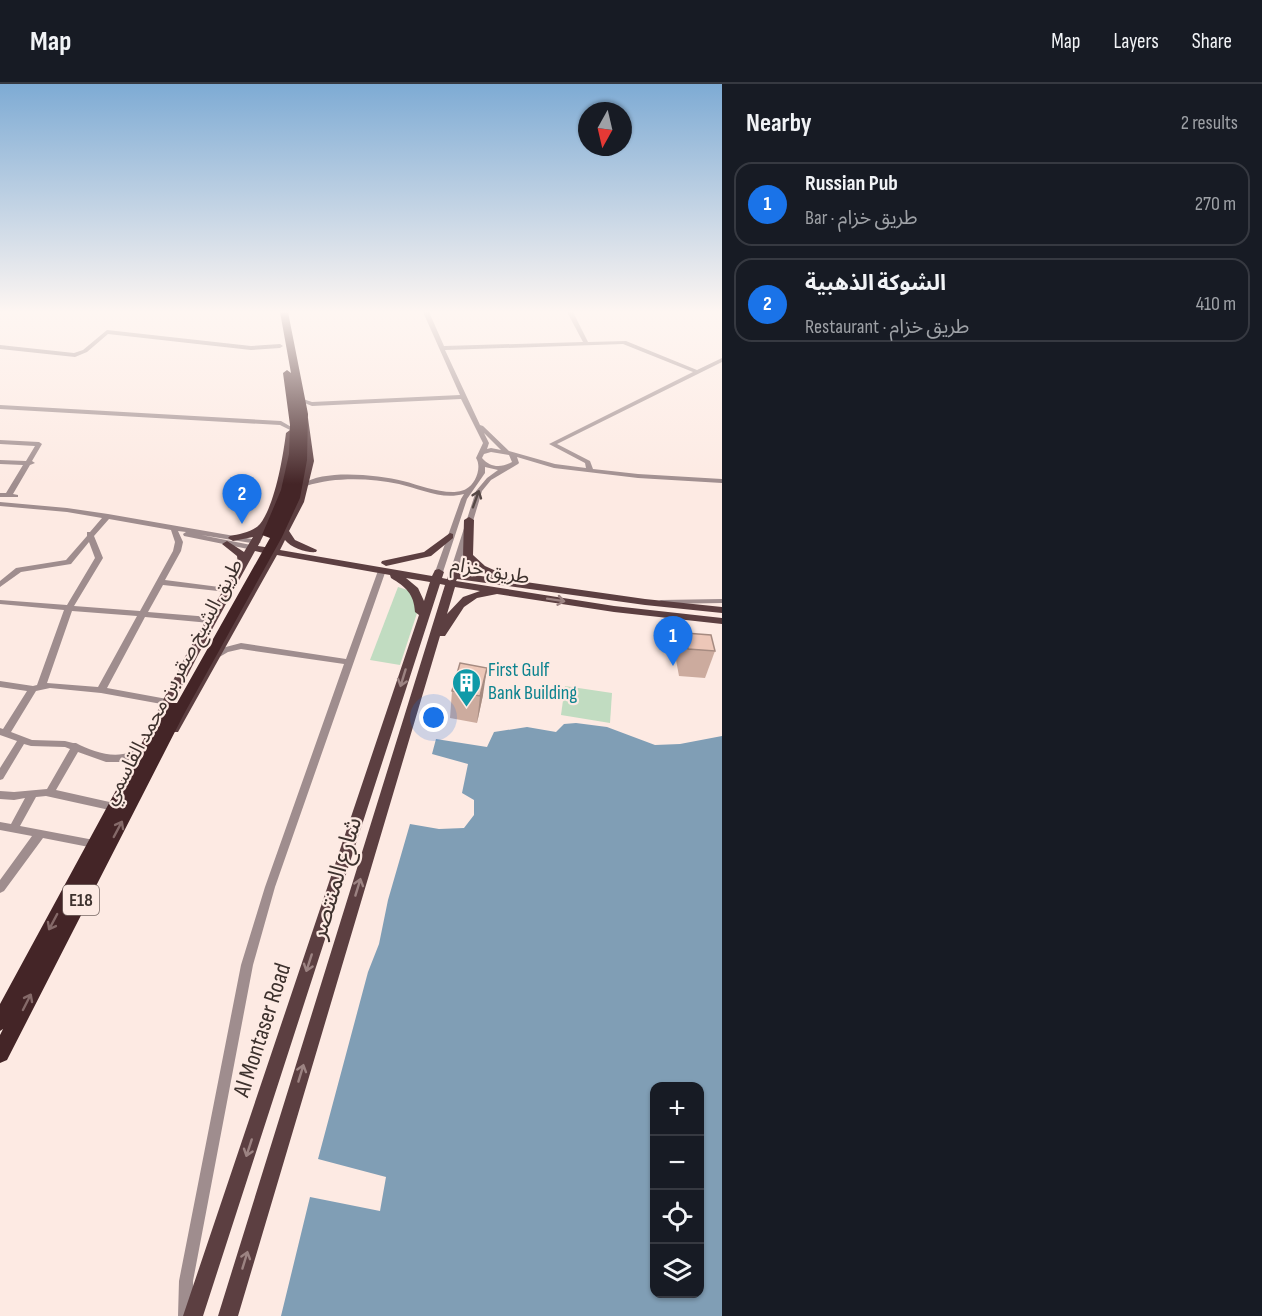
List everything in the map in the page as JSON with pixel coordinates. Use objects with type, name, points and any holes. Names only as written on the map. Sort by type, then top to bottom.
[{"type":"highway","name":"طريق الشيخ صقر بن محمد القاسمي","points":[[289,369],[298,410]]},
{"type":"highway","name":"طريق الشيخ صقر بن محمد القاسمي","points":[[0,1054],[153,745],[177,714],[298,486],[302,460],[292,369]]},
{"type":"highway","name":"طريق الشيخ صقر بن محمد القاسمي","points":[[0,1022],[4,1004],[114,807],[130,764],[153,745]]},
{"type":"main road","points":[[153,745],[167,702],[227,590],[265,548],[287,462],[290,428],[298,410]]},
{"type":"main road","points":[[153,745],[186,712],[216,656],[265,548],[306,484],[309,446],[298,410]]},
{"type":"main road","points":[[469,520],[467,551],[473,562],[491,574],[524,590]]},
{"type":"main road","points":[[265,548],[242,555],[230,541],[251,534],[265,548],[285,557],[307,554]]},
{"type":"main road","points":[[385,568],[428,554],[450,536]]},
{"type":"main road","name":"طريق خزام","points":[[265,548],[681,617],[722,621]]},
{"type":"main road","points":[[385,568],[415,589],[420,598],[420,622]]},
{"type":"main road","points":[[420,622],[437,576]]},
{"type":"main road","name":"شارع المنتصر","points":[[228,1316],[452,579]]},
{"type":"main road","points":[[429,655],[453,610],[464,601],[488,593],[524,590]]},
{"type":"main road","name":"طريق خزام","points":[[524,590],[722,610]]},
{"type":"main road","points":[[681,617],[684,610],[722,610]]},
{"type":"main road","name":"Al Montaser Road","points":[[193,1316],[420,622]]},
{"type":"street","points":[[451,369],[486,443],[478,458],[482,464],[491,468],[554,466],[722,482]]},
{"type":"street","points":[[691,369],[697,372]]},
{"type":"street","points":[[590,470],[588,462],[552,444],[702,369]]},
{"type":"street","points":[[278,423],[312,404],[463,397]]},
{"type":"street","points":[[0,407],[278,423],[290,428]]},
{"type":"street","points":[[472,417],[516,460],[509,467]]},
{"type":"street","points":[[0,442],[39,444],[32,463],[8,496]]},
{"type":"street","points":[[482,453],[496,450],[554,466]]},
{"type":"street","points":[[0,462],[32,463]]},
{"type":"street","points":[[437,576],[468,491],[482,473],[482,464]]},
{"type":"street","name":"شارع المنتصر","points":[[452,579],[478,491],[489,479],[509,467]]},
{"type":"street","points":[[308,472],[321,478],[390,481],[449,494],[468,491]]},
{"type":"street","points":[[306,484],[321,478]]},
{"type":"street","points":[[0,504],[108,516],[265,548]]},
{"type":"street","points":[[0,585],[19,570],[68,561],[108,516]]},
{"type":"street","points":[[101,690],[178,548],[172,528]]},
{"type":"street","points":[[90,534],[99,558],[69,608],[37,687],[3,731],[22,740],[75,746],[99,757],[130,764]]},
{"type":"street","points":[[186,1316],[186,1281],[247,965],[270,887],[385,568]]},
{"type":"street","points":[[160,582],[227,590]]},
{"type":"street","points":[[645,602],[722,601]]},
{"type":"street","points":[[0,602],[210,621]]},
{"type":"street","points":[[216,656],[230,648],[241,646],[350,662]]},
{"type":"street","points":[[1,685],[101,690],[167,702]]},
{"type":"street","points":[[0,776],[22,740]]},
{"type":"street","points":[[51,793],[75,746]]},
{"type":"street","points":[[13,829],[33,793]]},
{"type":"street","points":[[0,795],[51,793],[114,807]]},
{"type":"street","points":[[0,826],[94,844]]},
{"type":"street","points":[[0,888],[40,834]]},
{"type":"green space","points":[[398,587],[411,591],[419,607],[400,665],[370,660]]},
{"type":"green space","points":[[565,686],[612,693],[610,723],[561,715]]},
{"type":"water","points":[[576,723],[607,727],[655,745],[680,744],[722,736],[722,1316],[281,1316],[310,1197],[380,1211],[386,1177],[318,1159],[368,972],[379,944],[388,900],[410,824],[439,829],[464,828],[474,815],[474,800],[462,793],[468,764],[432,754],[436,739],[487,747],[494,732],[527,727],[556,732],[564,724]]},
{"type":"building","points":[[685,633],[711,635],[715,651],[688,649]]},
{"type":"building","points":[[460,663],[487,668],[480,696],[452,691]]},
{"type":"place","name":"الشوكة الذهبية","points":[[242,524]]},
{"type":"place","name":"Russian Pub","points":[[673,666]]},
{"type":"place","name":"First Gulf Bank Building","points":[[467,708]]}]
